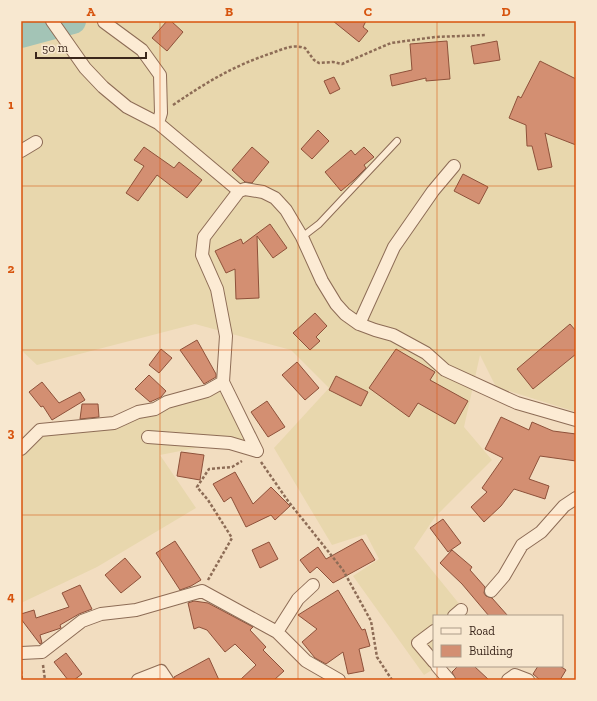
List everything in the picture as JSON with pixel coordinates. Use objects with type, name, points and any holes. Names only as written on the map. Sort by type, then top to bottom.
[{"type":"street","points":[[52,21],[85,68],[103,87],[127,107],[160,118],[239,191]]},
{"type":"street","points":[[104,22],[142,50],[160,75],[160,118]]},
{"type":"street","points":[[21,151],[36,142]]},
{"type":"street","points":[[359,324],[394,247],[433,192],[454,166]]},
{"type":"street","points":[[257,451],[223,382],[226,336],[217,289],[202,255],[204,237],[239,191],[245,190],[263,192],[275,198],[286,210],[302,237],[322,281],[336,304],[345,314],[359,324],[393,335],[426,353],[444,370],[517,403],[576,420]]},
{"type":"street","points":[[21,449],[40,430],[114,423],[138,412],[155,408],[167,402],[207,391],[223,382]]},
{"type":"street","points":[[148,437],[230,443],[257,451]]},
{"type":"street","points":[[491,591],[504,576],[522,545],[541,532],[564,506],[576,498]]},
{"type":"street","points":[[277,632],[298,600],[313,585]]},
{"type":"street","points":[[21,654],[42,652],[82,621],[102,614],[136,610],[202,591],[277,632],[280,637],[306,661],[339,680]]},
{"type":"street","points":[[433,632],[418,643],[433,661]]},
{"type":"street","points":[[438,667],[449,680]]},
{"type":"street","points":[[138,680],[161,671],[167,680]]},
{"type":"street","points":[[508,680],[515,675],[528,680]]},
{"type":"lane","points":[[302,237],[319,224],[397,141]]},
{"type":"path","points":[[160,118],[208,81],[238,65],[292,46],[305,48],[314,60],[319,63],[333,62],[342,64],[391,43],[435,37],[486,35]]},
{"type":"path","points":[[202,591],[232,538],[224,522],[197,487],[209,469],[232,467],[257,451],[265,469],[288,501],[343,570],[371,621],[377,657],[392,680]]},
{"type":"path","points":[[21,670],[22,680]]},
{"type":"shaded area","points":[[31,21],[576,21],[576,412],[496,387],[480,355],[464,427],[492,460],[435,517],[414,548],[468,615],[433,615],[433,667],[436,667],[424,675],[353,576],[379,559],[366,534],[332,545],[274,448],[329,388],[291,350],[195,324],[37,365],[21,350],[21,26],[24,30]]},
{"type":"shaded area","points":[[219,390],[251,446],[216,444],[160,455],[196,508],[97,567],[21,603],[21,456],[43,434],[129,422]]},
{"type":"building","points":[[167,21],[171,21],[183,32],[167,51],[152,38]]},
{"type":"building","points":[[333,21],[366,21],[363,27],[368,31],[359,42]]},
{"type":"building","points":[[447,41],[450,79],[426,81],[426,78],[392,86],[390,75],[412,70],[410,44]]},
{"type":"building","points":[[497,41],[500,60],[474,64],[471,46]]},
{"type":"building","points":[[540,61],[576,79],[576,145],[545,133],[552,167],[538,170],[532,146],[527,146],[526,125],[509,118],[518,96],[521,98]]},
{"type":"building","points":[[334,77],[340,89],[330,94],[324,81]]},
{"type":"building","points":[[318,130],[329,141],[312,159],[301,149]]},
{"type":"building","points":[[144,147],[174,168],[179,162],[202,180],[187,198],[157,175],[138,201],[126,193],[144,166],[134,160]]},
{"type":"building","points":[[252,147],[269,162],[252,183],[245,182],[232,170]]},
{"type":"building","points":[[364,147],[374,157],[364,165],[366,168],[341,191],[325,172],[351,150],[355,155]]},
{"type":"building","points":[[463,174],[488,187],[479,204],[454,191]]},
{"type":"building","points":[[270,224],[287,248],[273,258],[257,236],[259,298],[236,299],[235,269],[226,273],[215,251],[241,239],[243,244]]},
{"type":"building","points":[[315,313],[327,326],[316,337],[320,341],[310,350],[293,333]]},
{"type":"building","points":[[570,324],[576,331],[576,354],[533,389],[517,369]]},
{"type":"building","points":[[197,340],[216,374],[216,377],[204,384],[180,350]]},
{"type":"building","points":[[161,349],[172,358],[159,373],[149,365]]},
{"type":"building","points":[[396,349],[435,372],[430,380],[468,401],[455,424],[418,403],[409,417],[369,388]]},
{"type":"building","points":[[297,362],[319,388],[305,400],[282,375]]},
{"type":"building","points":[[149,375],[166,391],[161,397],[150,402],[135,389]]},
{"type":"building","points":[[336,376],[368,392],[361,406],[329,390]]},
{"type":"building","points":[[42,382],[59,403],[80,392],[85,400],[52,420],[43,406],[41,407],[29,392]]},
{"type":"building","points":[[267,401],[285,427],[268,437],[251,412]]},
{"type":"building","points":[[82,404],[98,404],[99,417],[80,419]]},
{"type":"building","points":[[501,417],[529,430],[532,422],[553,431],[576,434],[576,461],[540,456],[529,479],[549,486],[545,499],[514,489],[501,506],[484,522],[471,507],[487,492],[482,488],[503,458],[485,449]]},
{"type":"building","points":[[181,452],[204,455],[200,480],[177,476]]},
{"type":"building","points":[[235,472],[253,504],[271,487],[290,506],[275,520],[271,515],[246,527],[231,497],[224,502],[213,484]]},
{"type":"building","points":[[443,519],[461,543],[448,552],[430,528]]},
{"type":"building","points":[[362,539],[375,560],[333,583],[317,567],[310,573],[300,560],[318,547],[326,559]]},
{"type":"building","points":[[175,541],[201,580],[180,590],[156,553]]},
{"type":"building","points":[[269,542],[278,559],[260,568],[252,550]]},
{"type":"building","points":[[452,550],[472,567],[470,570],[485,587],[484,593],[486,596],[492,598],[507,615],[488,615],[462,584],[440,563]]},
{"type":"building","points":[[125,558],[141,577],[121,593],[105,575]]},
{"type":"building","points":[[80,585],[92,609],[79,614],[60,625],[61,628],[40,635],[42,643],[40,644],[21,619],[21,614],[34,610],[36,618],[69,607],[62,593]]},
{"type":"building","points":[[338,590],[362,630],[365,629],[370,646],[359,649],[364,671],[348,674],[343,652],[326,664],[315,658],[302,642],[317,629],[298,615]]},
{"type":"building","points":[[194,601],[208,603],[253,627],[250,630],[266,647],[263,650],[284,671],[274,680],[240,680],[256,665],[235,644],[225,652],[207,630],[199,627],[194,629],[188,603]]},
{"type":"building","points":[[66,653],[82,674],[74,680],[68,680],[54,662]]},
{"type":"building","points":[[209,658],[219,680],[174,680],[174,677]]},
{"type":"building","points":[[457,667],[475,667],[489,680],[456,680],[452,672]]},
{"type":"building","points":[[537,667],[562,667],[566,670],[560,680],[540,680],[533,674]]},
{"type":"waterway","points":[[21,35],[73,21]]}]
